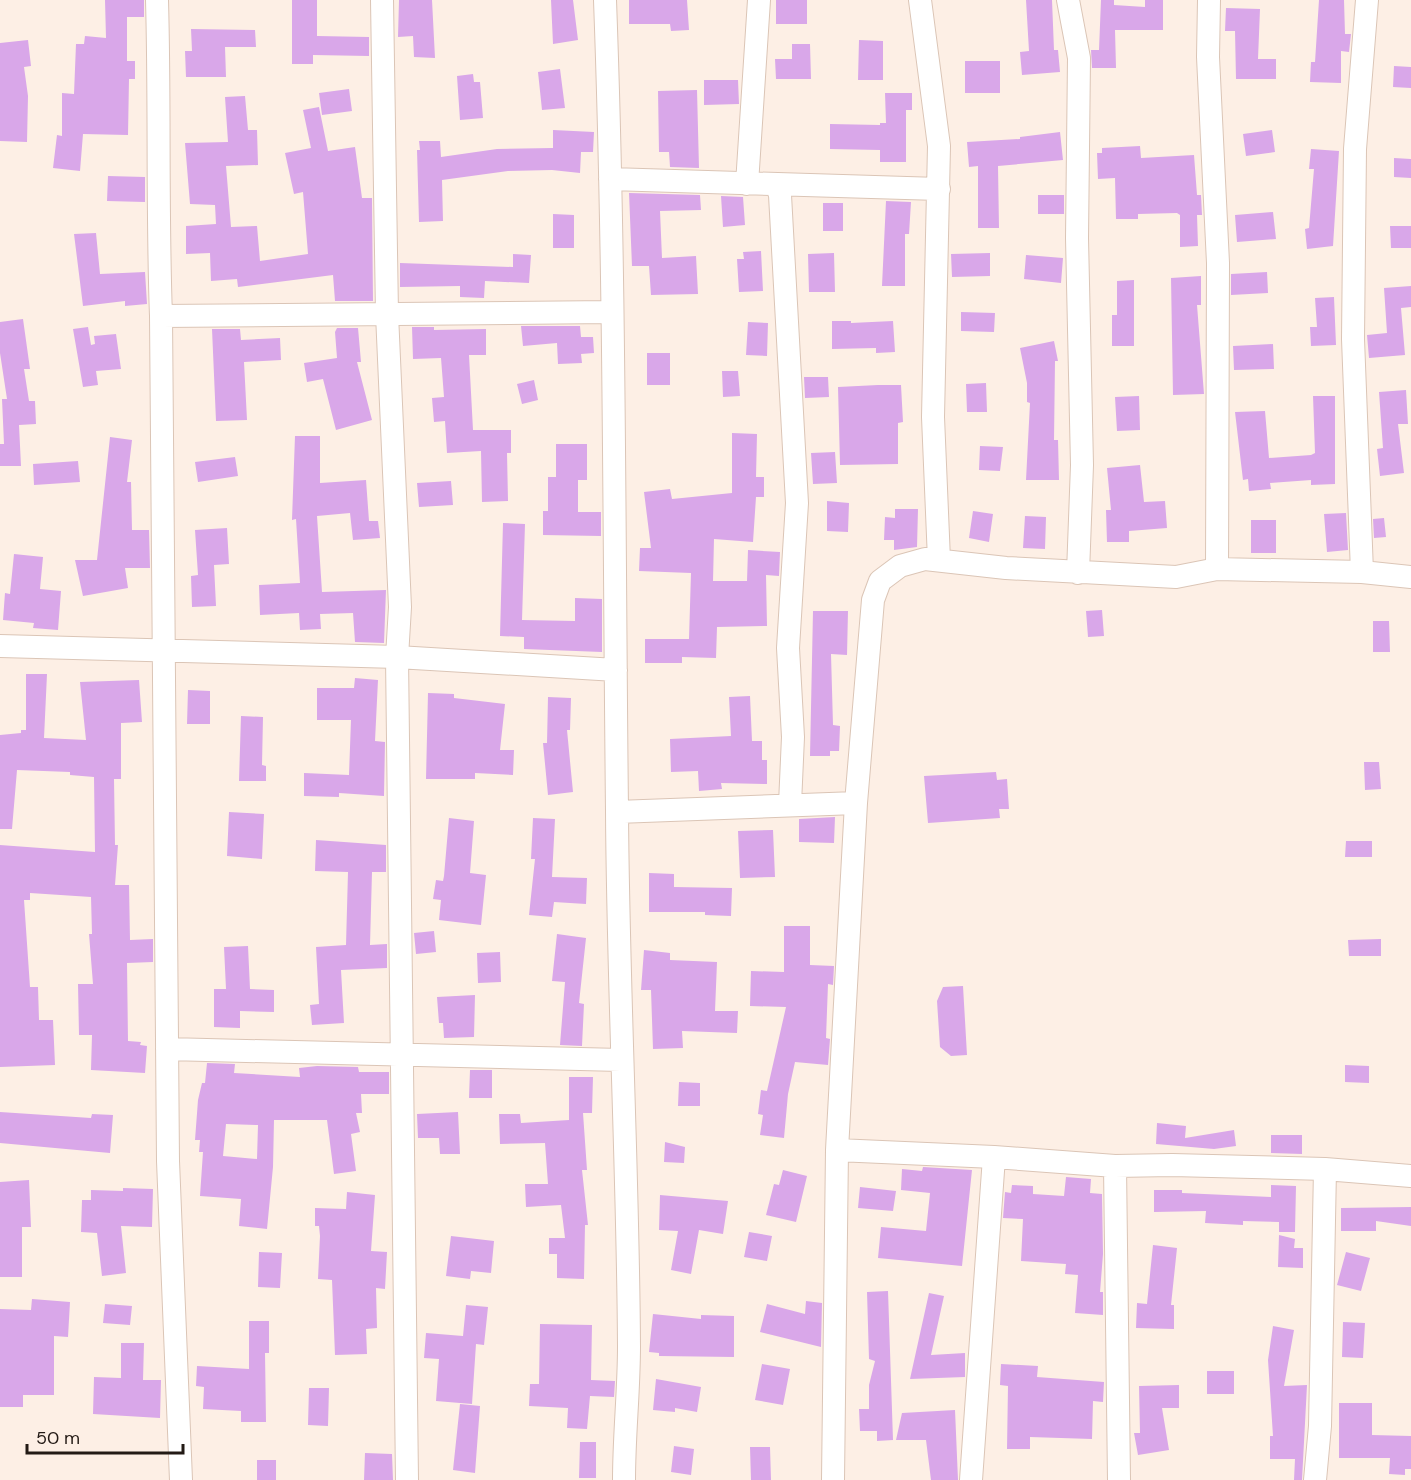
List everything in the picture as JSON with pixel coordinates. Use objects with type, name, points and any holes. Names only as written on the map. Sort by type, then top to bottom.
[{"type":"street","points":[[157,0],[168,1161],[181,1480]]},
{"type":"street","points":[[382,0],[387,314],[400,596],[397,657],[407,1480]]},
{"type":"street","points":[[605,0],[617,524],[616,812],[629,1352],[624,1480]]},
{"type":"street","points":[[747,184],[759,0]]},
{"type":"street","points":[[920,0],[939,146],[933,417],[939,560]]},
{"type":"street","points":[[1068,0],[1079,58],[1077,238],[1082,465],[1078,573]]},
{"type":"street","points":[[1209,0],[1208,57],[1218,263],[1217,569]]},
{"type":"street","points":[[1362,572],[1353,339],[1354,149],[1367,0]]},
{"type":"street","points":[[610,179],[777,186],[939,189]]},
{"type":"street","points":[[777,186],[780,195],[797,503],[788,648],[793,737],[790,804]]},
{"type":"street","points":[[161,316],[611,312]]},
{"type":"street","points":[[833,1480],[837,1150],[856,803],[873,600],[880,581],[900,566],[925,559],[1078,573],[1176,577],[1217,569],[1362,572],[1411,577]]},
{"type":"street","points":[[0,646],[397,657],[616,670]]},
{"type":"street","points":[[616,812],[856,803]]},
{"type":"street","points":[[168,1050],[621,1060]]},
{"type":"street","points":[[837,1150],[994,1157],[1115,1167],[1172,1165],[1325,1170],[1411,1176]]},
{"type":"street","points":[[971,1480],[994,1157]]},
{"type":"street","points":[[1115,1167],[1119,1480]]},
{"type":"street","points":[[1315,1480],[1320,1426],[1325,1170]]},
{"type":"building","points":[[105,0],[144,0],[144,17],[127,17],[127,61],[135,61],[135,79],[129,79],[128,135],[83,134],[80,171],[53,168],[57,135],[62,136],[62,93],[74,94],[76,44],[84,44],[85,36],[106,38]]},
{"type":"building","points":[[292,0],[317,0],[317,36],[369,37],[369,56],[313,55],[313,64],[292,64]]},
{"type":"building","points":[[399,0],[432,0],[435,58],[414,57],[413,36],[398,37]]},
{"type":"building","points":[[551,0],[573,0],[578,40],[553,44]]},
{"type":"building","points":[[629,0],[687,0],[689,30],[671,31],[670,24],[629,24]]},
{"type":"building","points":[[776,0],[807,0],[807,24],[776,24]]},
{"type":"building","points":[[1026,0],[1052,0],[1054,50],[1058,50],[1060,72],[1022,75],[1020,52],[1029,51]]},
{"type":"building","points":[[1101,0],[1114,0],[1114,5],[1145,7],[1145,0],[1163,0],[1163,30],[1115,30],[1116,68],[1092,68],[1091,50],[1099,50]]},
{"type":"building","points":[[1319,0],[1344,0],[1345,34],[1351,34],[1349,52],[1341,51],[1341,83],[1310,82],[1311,62],[1315,62]]},
{"type":"building","points":[[1226,8],[1260,9],[1258,59],[1276,59],[1276,79],[1236,79],[1235,31],[1225,31]]},
{"type":"building","points":[[191,29],[255,30],[256,47],[225,47],[226,77],[186,77],[185,51],[192,51]]},
{"type":"building","points":[[28,40],[31,66],[24,67],[28,96],[27,142],[0,141],[0,43]]},
{"type":"building","points":[[859,40],[883,41],[883,80],[858,80]]},
{"type":"building","points":[[792,44],[810,44],[811,79],[776,79],[775,59],[792,59]]},
{"type":"building","points":[[965,61],[1000,61],[1000,93],[965,93]]},
{"type":"building","points":[[1394,66],[1411,67],[1411,88],[1393,87]]},
{"type":"building","points":[[560,69],[565,108],[542,110],[538,72]]},
{"type":"building","points":[[473,74],[474,82],[480,82],[483,118],[460,120],[457,76]]},
{"type":"building","points":[[704,80],[738,80],[739,104],[704,105]]},
{"type":"building","points":[[349,89],[352,111],[322,115],[319,93]]},
{"type":"building","points":[[697,90],[699,168],[670,167],[669,152],[659,152],[658,91]]},
{"type":"building","points":[[885,93],[912,93],[912,110],[906,110],[906,162],[880,162],[880,150],[830,149],[830,124],[880,125],[880,123],[886,123]]},
{"type":"building","points":[[245,96],[248,130],[257,130],[258,165],[226,166],[231,227],[257,226],[260,261],[308,254],[303,192],[294,194],[285,153],[311,148],[303,110],[319,107],[328,151],[355,147],[362,198],[372,198],[373,301],[335,301],[333,275],[238,287],[237,279],[211,281],[210,253],[186,254],[186,226],[216,224],[215,205],[190,204],[185,143],[228,142],[225,97]]},
{"type":"building","points":[[553,130],[594,132],[593,152],[581,152],[580,173],[552,170],[508,171],[442,180],[443,221],[419,222],[417,150],[420,150],[419,141],[440,141],[441,157],[497,149],[553,148]]},
{"type":"building","points":[[1272,130],[1275,152],[1246,156],[1243,134]]},
{"type":"building","points":[[1060,132],[1063,160],[998,166],[999,228],[978,228],[978,166],[969,167],[967,142],[1020,139],[1020,137]]},
{"type":"building","points":[[1140,146],[1141,158],[1194,155],[1197,195],[1201,195],[1202,215],[1197,215],[1198,246],[1180,247],[1180,215],[1177,213],[1138,214],[1138,219],[1116,219],[1115,178],[1098,179],[1097,153],[1102,153],[1102,148]]},
{"type":"building","points":[[1311,149],[1339,151],[1333,246],[1307,249],[1305,229],[1309,228],[1314,169],[1309,169]]},
{"type":"building","points":[[1394,158],[1411,159],[1411,178],[1394,177]]},
{"type":"building","points":[[108,176],[145,177],[145,202],[107,201]]},
{"type":"building","points":[[629,193],[700,195],[701,210],[660,211],[662,258],[696,256],[698,294],[651,295],[649,266],[632,266]]},
{"type":"building","points":[[1038,195],[1064,195],[1064,214],[1038,214]]},
{"type":"building","points":[[721,196],[743,197],[745,225],[723,227]]},
{"type":"building","points":[[886,201],[911,202],[909,234],[905,234],[905,286],[882,286]]},
{"type":"building","points":[[823,203],[843,203],[843,231],[823,231]]},
{"type":"building","points":[[1273,212],[1276,239],[1237,242],[1235,215]]},
{"type":"building","points":[[553,214],[574,215],[574,248],[553,248]]},
{"type":"building","points":[[1390,226],[1411,226],[1411,248],[1391,248]]},
{"type":"building","points":[[96,233],[100,274],[145,272],[147,304],[125,306],[125,301],[83,306],[74,234]]},
{"type":"building","points":[[761,251],[763,291],[739,292],[737,259],[744,259],[743,252]]},
{"type":"building","points":[[834,253],[835,292],[809,292],[808,254]]},
{"type":"building","points":[[990,253],[990,276],[952,277],[951,254]]},
{"type":"building","points":[[513,254],[531,255],[529,283],[485,281],[484,298],[460,297],[460,286],[400,287],[400,263],[513,267]]},
{"type":"building","points":[[1026,255],[1063,258],[1061,283],[1024,279]]},
{"type":"building","points":[[1267,272],[1268,293],[1231,295],[1231,274]]},
{"type":"building","points":[[1201,276],[1201,305],[1197,305],[1204,394],[1173,395],[1171,278]]},
{"type":"building","points":[[1134,280],[1134,346],[1112,346],[1112,315],[1117,315],[1117,281]]},
{"type":"building","points":[[1411,286],[1411,307],[1401,308],[1405,355],[1369,358],[1367,335],[1387,333],[1384,288]]},
{"type":"building","points":[[1334,297],[1336,345],[1311,346],[1310,327],[1317,327],[1315,298]]},
{"type":"building","points":[[961,312],[995,313],[994,332],[961,331]]},
{"type":"building","points":[[23,319],[30,369],[24,369],[29,401],[35,401],[36,424],[19,425],[21,466],[0,466],[0,444],[4,444],[2,399],[7,399],[0,353],[0,322]]},
{"type":"building","points":[[832,321],[851,321],[851,323],[893,321],[895,352],[876,353],[876,348],[832,349]]},
{"type":"building","points":[[748,322],[768,323],[767,356],[746,355]]},
{"type":"building","points":[[521,326],[580,326],[581,337],[593,337],[594,353],[581,354],[582,363],[558,364],[557,343],[523,346]]},
{"type":"building","points":[[88,327],[91,345],[95,344],[94,336],[116,334],[121,369],[96,371],[98,385],[83,387],[73,329]]},
{"type":"building","points":[[412,327],[434,327],[434,330],[486,329],[486,355],[469,355],[473,430],[511,430],[511,453],[507,453],[508,501],[482,502],[481,451],[447,453],[445,421],[434,422],[432,398],[444,397],[441,358],[413,359]]},
{"type":"building","points":[[337,328],[358,328],[361,362],[357,362],[372,420],[336,430],[323,379],[307,382],[304,363],[337,358],[335,332]]},
{"type":"building","points":[[212,329],[240,329],[241,340],[280,338],[281,360],[244,362],[247,420],[216,421]]},
{"type":"building","points":[[1054,341],[1058,361],[1055,361],[1054,440],[1058,440],[1059,480],[1026,480],[1030,403],[1027,402],[1027,383],[1020,348]]},
{"type":"building","points":[[1273,344],[1274,369],[1234,370],[1233,346]]},
{"type":"building","points":[[647,353],[670,353],[670,385],[647,385]]},
{"type":"building","points":[[722,371],[738,371],[740,396],[723,397]]},
{"type":"building","points":[[804,377],[828,377],[829,397],[805,398]]},
{"type":"building","points":[[534,380],[538,400],[522,404],[517,384]]},
{"type":"building","points":[[986,383],[987,412],[967,412],[966,384]]},
{"type":"building","points":[[901,385],[903,422],[898,423],[898,464],[840,465],[838,387]]},
{"type":"building","points":[[1406,390],[1408,424],[1398,424],[1404,473],[1380,476],[1377,449],[1383,448],[1379,392]]},
{"type":"building","points":[[1139,396],[1140,430],[1117,431],[1115,397]]},
{"type":"building","points":[[1313,396],[1335,396],[1335,484],[1311,485],[1311,480],[1270,483],[1271,489],[1249,491],[1248,479],[1243,480],[1235,412],[1265,411],[1269,458],[1311,455],[1315,453]]},
{"type":"building","points":[[732,433],[757,434],[756,477],[764,477],[764,497],[756,497],[753,542],[714,539],[713,581],[747,581],[748,550],[780,552],[779,576],[766,575],[767,626],[717,627],[716,658],[682,657],[682,663],[645,663],[645,639],[689,639],[691,573],[639,571],[640,548],[651,548],[644,492],[670,489],[672,499],[732,493]]},
{"type":"building","points":[[295,436],[320,436],[320,483],[366,480],[369,521],[378,521],[380,538],[353,540],[350,513],[317,516],[322,592],[386,590],[384,643],[355,642],[353,613],[320,614],[321,629],[300,630],[299,613],[260,615],[259,585],[300,583],[296,519],[292,520]]},
{"type":"building","points":[[110,437],[132,440],[127,482],[131,482],[132,530],[149,530],[150,568],[125,568],[128,588],[83,596],[75,560],[97,560]]},
{"type":"building","points":[[556,444],[587,444],[587,480],[578,480],[578,512],[601,512],[601,536],[543,535],[543,511],[548,511],[548,477],[556,477]]},
{"type":"building","points":[[980,446],[1003,447],[1000,471],[979,470]]},
{"type":"building","points":[[835,452],[837,483],[813,484],[811,453]]},
{"type":"building","points":[[235,457],[238,476],[198,482],[195,462]]},
{"type":"building","points":[[78,461],[80,482],[34,485],[33,464]]},
{"type":"building","points":[[1140,465],[1144,502],[1165,501],[1167,528],[1129,531],[1129,542],[1107,542],[1106,510],[1111,510],[1107,468]]},
{"type":"building","points":[[451,481],[453,505],[419,507],[417,483]]},
{"type":"building","points":[[827,501],[849,503],[848,532],[827,531]]},
{"type":"building","points":[[895,509],[918,509],[917,547],[894,550],[894,540],[884,540],[885,517],[895,518]]},
{"type":"building","points":[[973,511],[993,514],[989,542],[969,538]]},
{"type":"building","points":[[1346,513],[1348,550],[1327,552],[1324,514]]},
{"type":"building","points":[[1025,516],[1046,517],[1045,549],[1023,548]]},
{"type":"building","points":[[1384,518],[1386,537],[1374,538],[1373,519]]},
{"type":"building","points":[[1251,520],[1276,520],[1276,553],[1251,553]]},
{"type":"building","points":[[503,523],[525,524],[522,620],[575,621],[575,598],[602,599],[602,652],[524,649],[524,637],[500,636]]},
{"type":"building","points":[[227,528],[229,564],[214,565],[216,606],[192,607],[191,576],[198,575],[195,530]]},
{"type":"building","points":[[14,554],[43,557],[40,589],[61,591],[58,630],[33,628],[34,623],[3,620],[5,593],[10,594]]},
{"type":"building","points":[[1102,610],[1104,636],[1088,637],[1086,611]]},
{"type":"building","points":[[813,611],[848,611],[847,655],[831,654],[833,725],[840,726],[839,751],[830,751],[830,756],[810,756]]},
{"type":"building","points":[[1373,621],[1389,621],[1390,652],[1373,652]]},
{"type":"building","points":[[26,674],[47,674],[44,738],[86,740],[80,682],[139,680],[142,722],[121,723],[121,779],[114,779],[115,845],[118,845],[115,885],[129,885],[130,940],[153,939],[153,962],[127,963],[128,1041],[141,1042],[140,1045],[147,1046],[145,1073],[91,1070],[92,1035],[79,1035],[78,984],[93,984],[89,934],[92,934],[91,897],[30,893],[30,900],[24,900],[30,987],[38,987],[39,1020],[53,1020],[55,1065],[0,1067],[0,845],[95,852],[94,777],[70,775],[70,772],[17,770],[12,829],[0,829],[0,735],[21,733],[21,730],[26,730]]},
{"type":"building","points":[[355,678],[378,680],[375,741],[385,742],[384,796],[339,793],[339,797],[304,796],[304,773],[349,775],[351,720],[317,720],[317,688],[354,688]]},
{"type":"building","points":[[188,690],[210,691],[210,724],[187,724]]},
{"type":"building","points":[[428,693],[454,694],[454,698],[505,704],[500,750],[514,750],[513,775],[475,773],[475,779],[426,779]]},
{"type":"building","points":[[750,696],[752,741],[762,741],[762,760],[767,760],[767,784],[721,783],[722,789],[699,791],[698,771],[671,772],[670,739],[731,736],[729,697]]},
{"type":"building","points":[[548,697],[571,698],[570,730],[567,730],[573,792],[548,795],[543,743],[547,743]]},
{"type":"building","points":[[241,716],[263,717],[262,765],[266,766],[266,781],[239,781]]},
{"type":"building","points":[[1364,762],[1379,762],[1381,789],[1365,790]]},
{"type":"building","points":[[996,772],[997,780],[1007,779],[1009,809],[999,809],[1000,818],[928,823],[924,776]]},
{"type":"building","points":[[229,812],[264,814],[262,859],[227,856]]},
{"type":"building","points":[[835,817],[834,843],[799,842],[799,819]]},
{"type":"building","points":[[449,818],[474,821],[470,873],[486,875],[481,925],[439,920],[441,900],[433,899],[436,880],[443,881],[444,876]]},
{"type":"building","points":[[533,818],[555,819],[552,877],[587,878],[586,904],[554,902],[552,917],[529,915],[535,859],[531,859]]},
{"type":"building","points":[[773,830],[775,877],[740,878],[738,831]]},
{"type":"building","points":[[316,840],[386,845],[386,872],[372,872],[370,945],[387,944],[387,968],[341,970],[344,1023],[312,1025],[310,1005],[319,1004],[316,947],[346,945],[348,872],[315,871]]},
{"type":"building","points":[[1346,841],[1372,841],[1372,857],[1345,857]]},
{"type":"building","points":[[649,873],[674,874],[674,887],[732,888],[731,916],[705,915],[705,912],[649,912]]},
{"type":"building","points":[[784,926],[810,926],[810,965],[834,966],[833,985],[828,984],[826,1038],[830,1039],[828,1065],[795,1062],[788,1094],[784,1138],[760,1135],[763,1115],[758,1114],[761,1090],[767,1091],[786,1007],[750,1006],[751,971],[784,972]]},
{"type":"building","points":[[434,931],[436,952],[416,954],[414,933]]},
{"type":"building","points":[[557,934],[586,938],[579,1003],[584,1004],[582,1046],[560,1045],[565,982],[552,981]]},
{"type":"building","points":[[1381,939],[1381,956],[1349,956],[1348,940]]},
{"type":"building","points":[[248,946],[250,989],[274,990],[274,1012],[240,1011],[240,1028],[214,1027],[214,989],[226,989],[224,947]]},
{"type":"building","points":[[644,950],[670,953],[670,960],[717,962],[715,1011],[738,1011],[737,1033],[682,1031],[683,1048],[653,1049],[651,990],[641,990]]},
{"type":"building","points":[[500,952],[501,982],[478,983],[477,953]]},
{"type":"building","points":[[963,986],[967,1055],[951,1056],[940,1047],[937,1001],[943,987]]},
{"type":"building","points":[[475,995],[474,1037],[444,1038],[443,1023],[439,1023],[437,997]]},
{"type":"building","points":[[207,1063],[235,1064],[234,1073],[300,1077],[299,1068],[358,1067],[359,1072],[389,1072],[389,1094],[361,1094],[362,1113],[356,1113],[360,1132],[351,1134],[356,1171],[334,1174],[327,1120],[274,1120],[273,1167],[267,1229],[239,1226],[241,1199],[200,1196],[203,1152],[199,1152],[200,1140],[195,1140],[198,1100],[202,1083],[205,1083]],"holes":[[[226,1124],[258,1125],[257,1159],[223,1156]]]},
{"type":"building","points":[[1345,1065],[1369,1066],[1369,1083],[1345,1082]]},
{"type":"building","points":[[470,1070],[492,1070],[492,1098],[469,1098]]},
{"type":"building","points":[[569,1077],[593,1077],[592,1113],[583,1113],[587,1170],[582,1170],[588,1225],[585,1225],[584,1279],[557,1278],[557,1254],[549,1254],[549,1238],[565,1238],[561,1205],[526,1207],[525,1184],[548,1184],[545,1143],[500,1144],[499,1114],[520,1114],[521,1123],[569,1120]]},
{"type":"building","points":[[679,1082],[700,1083],[700,1106],[678,1106]]},
{"type":"building","points":[[0,1112],[91,1118],[92,1114],[113,1115],[110,1153],[0,1143]]},
{"type":"building","points":[[458,1112],[460,1154],[440,1154],[439,1138],[418,1138],[417,1114]]},
{"type":"building","points":[[1157,1123],[1186,1126],[1185,1138],[1234,1130],[1236,1146],[1214,1149],[1156,1144]]},
{"type":"building","points":[[1271,1135],[1302,1135],[1302,1154],[1271,1153]]},
{"type":"building","points":[[665,1142],[685,1147],[684,1163],[664,1162]]},
{"type":"building","points":[[923,1167],[972,1170],[962,1266],[878,1258],[881,1227],[926,1231],[930,1193],[901,1190],[902,1169],[922,1171]]},
{"type":"building","points":[[783,1170],[807,1176],[796,1222],[766,1215],[774,1184],[779,1185]]},
{"type":"building","points":[[1066,1177],[1091,1179],[1090,1193],[1102,1194],[1103,1254],[1100,1292],[1103,1292],[1103,1315],[1075,1313],[1078,1275],[1065,1274],[1066,1264],[1021,1261],[1023,1219],[1003,1218],[1005,1192],[1011,1193],[1012,1185],[1033,1186],[1033,1194],[1064,1196]]},
{"type":"building","points":[[29,1180],[31,1227],[22,1227],[22,1277],[0,1277],[0,1182]]},
{"type":"building","points":[[1271,1185],[1296,1186],[1295,1232],[1279,1232],[1279,1222],[1243,1221],[1243,1225],[1205,1223],[1206,1211],[1154,1212],[1154,1190],[1271,1197]]},
{"type":"building","points":[[860,1187],[896,1191],[893,1211],[858,1208]]},
{"type":"building","points":[[123,1188],[153,1189],[152,1227],[121,1226],[126,1273],[102,1276],[97,1233],[81,1232],[82,1200],[91,1200],[91,1190],[123,1191]]},
{"type":"building","points":[[347,1192],[375,1195],[371,1251],[387,1252],[385,1289],[376,1288],[377,1328],[366,1329],[367,1354],[335,1355],[332,1280],[318,1279],[320,1236],[319,1226],[315,1226],[315,1208],[346,1209]]},
{"type":"building","points":[[660,1195],[728,1201],[723,1234],[699,1230],[691,1274],[671,1270],[678,1231],[659,1230]]},
{"type":"building","points":[[1411,1207],[1411,1226],[1376,1221],[1376,1231],[1341,1231],[1341,1208]]},
{"type":"building","points":[[749,1232],[772,1236],[767,1261],[744,1257]]},
{"type":"building","points":[[1279,1235],[1295,1239],[1294,1248],[1303,1248],[1303,1268],[1278,1267]]},
{"type":"building","points":[[451,1236],[494,1241],[491,1273],[471,1271],[470,1279],[446,1276]]},
{"type":"building","points":[[1153,1245],[1177,1248],[1171,1305],[1174,1305],[1174,1329],[1136,1328],[1137,1303],[1147,1304]]},
{"type":"building","points":[[259,1252],[282,1253],[280,1288],[258,1287]]},
{"type":"building","points":[[1346,1252],[1370,1258],[1361,1291],[1337,1285]]},
{"type":"building","points":[[888,1291],[893,1440],[877,1441],[877,1431],[860,1431],[859,1409],[869,1409],[869,1385],[875,1361],[869,1359],[867,1292]]},
{"type":"building","points":[[929,1293],[944,1296],[931,1355],[965,1353],[965,1377],[910,1379]]},
{"type":"building","points":[[32,1299],[70,1302],[68,1337],[54,1336],[54,1395],[23,1395],[23,1407],[0,1407],[0,1309],[31,1310]]},
{"type":"building","points":[[806,1301],[822,1303],[821,1347],[760,1332],[767,1304],[805,1314]]},
{"type":"building","points":[[105,1304],[132,1306],[130,1325],[103,1323]]},
{"type":"building","points":[[466,1305],[488,1307],[484,1345],[476,1344],[472,1404],[436,1401],[439,1359],[424,1358],[426,1333],[463,1336]]},
{"type":"building","points":[[653,1314],[701,1319],[701,1315],[734,1316],[734,1357],[659,1356],[659,1353],[649,1352]]},
{"type":"building","points":[[249,1321],[269,1321],[269,1353],[265,1353],[266,1422],[241,1422],[241,1411],[203,1409],[204,1387],[196,1386],[197,1366],[249,1369]]},
{"type":"building","points":[[1343,1322],[1365,1323],[1363,1358],[1342,1357]]},
{"type":"building","points":[[540,1324],[592,1325],[591,1380],[615,1381],[614,1397],[590,1396],[587,1429],[567,1428],[568,1408],[529,1406],[530,1384],[539,1384]]},
{"type":"building","points":[[1273,1326],[1294,1330],[1284,1386],[1307,1385],[1302,1480],[1294,1480],[1295,1459],[1270,1459],[1270,1436],[1273,1436],[1268,1360]]},
{"type":"building","points":[[121,1343],[144,1343],[143,1380],[161,1380],[160,1418],[93,1414],[94,1377],[121,1378]]},
{"type":"building","points":[[762,1364],[790,1369],[783,1405],[755,1400]]},
{"type":"building","points":[[1001,1364],[1038,1366],[1037,1377],[1104,1382],[1103,1402],[1093,1401],[1092,1439],[1030,1437],[1030,1449],[1007,1449],[1008,1386],[1000,1385]]},
{"type":"building","points":[[1207,1371],[1234,1371],[1234,1394],[1207,1394]]},
{"type":"building","points":[[656,1379],[701,1387],[697,1412],[675,1408],[675,1412],[653,1410]]},
{"type":"building","points":[[1179,1385],[1179,1408],[1162,1408],[1169,1450],[1138,1455],[1134,1433],[1140,1433],[1139,1386]]},
{"type":"building","points":[[309,1388],[329,1388],[328,1426],[308,1425]]},
{"type":"building","points":[[1339,1403],[1372,1403],[1372,1435],[1411,1436],[1411,1469],[1405,1469],[1405,1475],[1389,1474],[1390,1458],[1339,1458]]},
{"type":"building","points":[[460,1404],[480,1406],[475,1473],[453,1470]]},
{"type":"building","points":[[955,1410],[958,1480],[931,1480],[926,1440],[896,1440],[902,1413]]},
{"type":"building","points":[[580,1442],[596,1442],[596,1478],[579,1478]]},
{"type":"building","points":[[674,1446],[694,1449],[691,1475],[671,1472]]},
{"type":"building","points":[[750,1447],[770,1447],[771,1480],[751,1480]]},
{"type":"building","points":[[365,1453],[392,1454],[393,1480],[364,1480]]},
{"type":"building","points":[[257,1460],[276,1460],[276,1480],[257,1480]]}]
